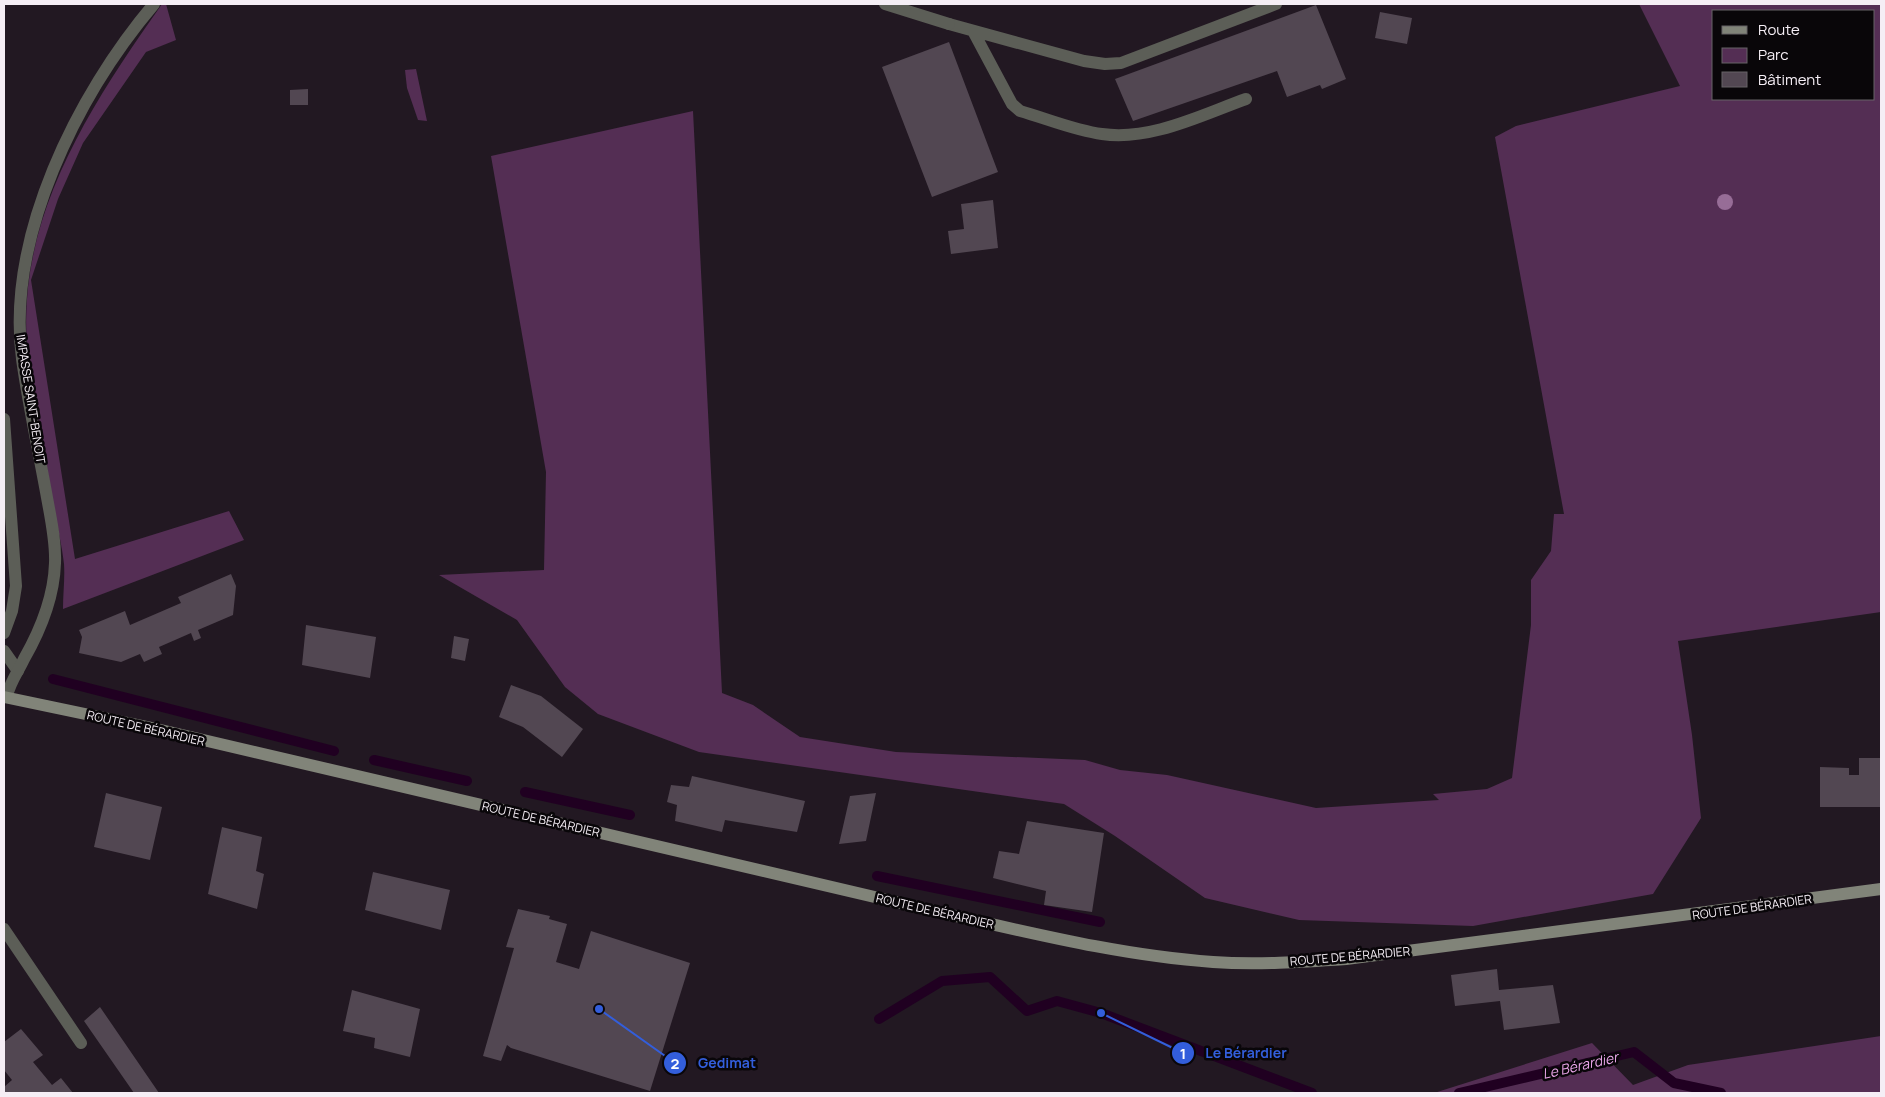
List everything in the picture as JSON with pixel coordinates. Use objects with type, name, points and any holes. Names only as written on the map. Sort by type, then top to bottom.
[{"type":"main road","name":"ROUTE DE BÉRARDIER","points":[[5,697],[152,728],[1074,943],[1152,956],[1215,962],[1286,962],[1346,959],[1881,889]]},
{"type":"street","name":"IMPASSE SAINT-BENOIT","points":[[5,697],[37,633],[48,605],[55,564],[53,531],[22,358],[20,319],[24,263],[41,203],[64,147],[94,89],[135,26],[154,4]]},
{"type":"street","points":[[885,4],[973,31],[1084,61],[1105,64],[1121,63],[1276,4]]},
{"type":"street","points":[[973,31],[1012,104],[1020,111],[1101,134],[1129,135],[1153,132],[1246,99]]},
{"type":"street","points":[[4,419],[16,586],[12,611],[4,633]]},
{"type":"street","points":[[4,651],[18,671]]},
{"type":"street","points":[[4,929],[80,1043]]},
{"type":"green space","points":[[162,4],[166,4],[176,40],[146,52],[83,143],[58,199],[31,280],[75,559],[229,511],[244,540],[63,609],[64,564],[29,363],[26,313],[31,264],[43,217],[61,172],[82,128],[107,85]]},
{"type":"green space","points":[[1639,4],[1881,4],[1881,612],[1678,641],[1692,735],[1701,818],[1653,894],[1473,926],[1299,920],[1205,898],[1115,836],[1064,804],[699,752],[598,714],[565,687],[517,620],[439,575],[544,570],[546,472],[491,156],[693,111],[722,693],[753,705],[800,737],[896,752],[1085,760],[1120,770],[1167,775],[1316,808],[1439,800],[1433,794],[1487,789],[1512,778],[1531,625],[1531,580],[1551,551],[1554,514],[1564,514],[1495,137],[1516,126],[1680,86]]},
{"type":"green space","points":[[416,69],[427,121],[418,120],[407,88],[405,70]]},
{"type":"green space","points":[[1881,1036],[1881,1093],[1434,1093],[1592,1043],[1633,1085],[1688,1065]]},
{"type":"building","points":[[1316,5],[1346,79],[1322,89],[1320,85],[1287,97],[1277,71],[1133,121],[1115,79]]},
{"type":"building","points":[[1380,12],[1412,18],[1407,44],[1375,38]]},
{"type":"building","points":[[949,42],[998,172],[932,197],[882,67]]},
{"type":"building","points":[[308,89],[308,105],[290,105],[290,90]]},
{"type":"building","points":[[993,200],[998,248],[951,254],[948,231],[964,229],[961,204]]},
{"type":"building","points":[[231,574],[236,586],[233,615],[198,630],[201,638],[194,641],[191,633],[159,647],[162,654],[144,662],[140,654],[121,662],[79,653],[82,637],[79,630],[125,611],[130,625],[181,603],[178,597]]},
{"type":"building","points":[[306,625],[376,637],[370,678],[302,665]]},
{"type":"building","points":[[454,636],[469,639],[465,661],[451,658]]},
{"type":"building","points":[[511,685],[541,696],[583,729],[562,757],[523,727],[499,717]]},
{"type":"building","points":[[1859,758],[1881,758],[1881,807],[1820,807],[1820,767],[1849,768],[1849,775],[1859,775]]},
{"type":"building","points":[[692,776],[805,801],[797,832],[725,820],[722,832],[675,821],[677,805],[667,802],[671,785],[689,787]]},
{"type":"building","points":[[106,793],[162,807],[150,860],[94,847]]},
{"type":"building","points":[[876,793],[866,841],[839,844],[850,796]]},
{"type":"building","points":[[1027,821],[1104,833],[1092,912],[1044,905],[1046,891],[993,878],[999,851],[1019,854]]},
{"type":"building","points":[[222,827],[262,837],[256,871],[264,874],[257,909],[208,894]]},
{"type":"building","points":[[373,872],[450,890],[441,930],[365,910]]},
{"type":"building","points":[[518,909],[550,916],[549,919],[567,924],[556,962],[579,969],[591,931],[690,963],[650,1091],[511,1048],[507,1045],[501,1061],[483,1056],[514,948],[506,947]]},
{"type":"building","points":[[1497,969],[1499,990],[1553,985],[1560,1023],[1504,1030],[1500,1001],[1455,1006],[1451,975]]},
{"type":"building","points":[[352,990],[420,1009],[410,1057],[374,1048],[375,1038],[343,1031]]},
{"type":"building","points":[[100,1007],[159,1093],[134,1093],[84,1021]]},
{"type":"building","points":[[21,1029],[43,1055],[33,1062],[52,1085],[61,1078],[73,1093],[4,1093],[4,1087],[12,1080],[4,1070],[4,1042]]},
{"type":"waterway","points":[[53,679],[334,751]]},
{"type":"waterway","points":[[374,760],[467,781]]},
{"type":"waterway","points":[[525,792],[630,815]]},
{"type":"waterway","points":[[877,876],[1100,922]]},
{"type":"waterway","name":"Le Bérardier","points":[[879,1019],[942,981],[990,977],[1027,1011],[1057,1001],[1101,1013],[1312,1093]]},
{"type":"waterway","name":"Le Bérardier","points":[[1459,1093],[1634,1052],[1674,1083],[1721,1093]]},
{"type":"place","name":"Gedimat","points":[[599,1009]]},
{"type":"place","name":"Le Bérardier","points":[[1101,1013]]}]
